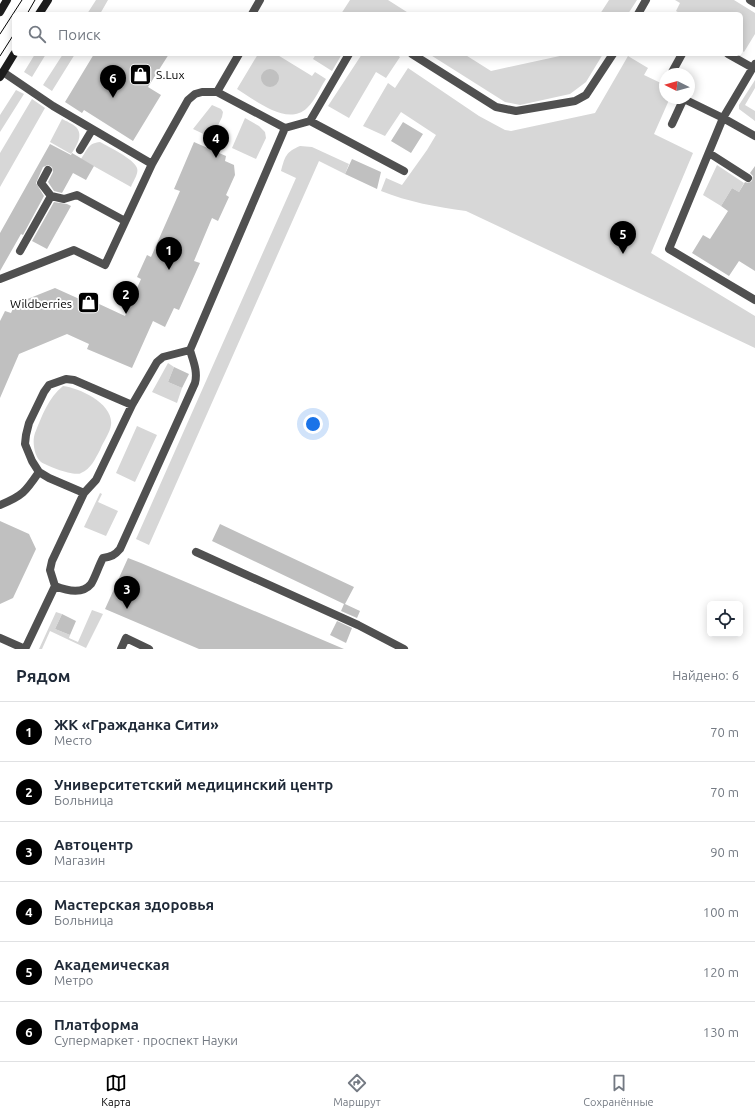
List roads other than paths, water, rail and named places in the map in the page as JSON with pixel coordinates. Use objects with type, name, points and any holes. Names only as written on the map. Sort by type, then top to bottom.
[{"type":"main road","points":[[0,12],[7,0]]},
{"type":"main road","points":[[40,12],[48,0]]},
{"type":"main road","points":[[2,74],[13,56]]},
{"type":"lane","points":[[253,12],[260,0]]},
{"type":"lane","points":[[639,12],[646,0]]},
{"type":"lane","points":[[750,0],[755,3]]},
{"type":"lane","points":[[217,92],[238,56]]},
{"type":"lane","points":[[0,278],[74,250],[105,265],[152,164],[188,100],[194,94],[202,92],[217,92],[286,128],[310,121],[348,56]]},
{"type":"lane","points":[[415,56],[496,107],[516,111],[575,100],[586,95],[612,56]]},
{"type":"lane","points":[[674,68],[681,56]]},
{"type":"lane","points":[[732,56],[754,66],[723,118],[669,249],[755,300]]},
{"type":"lane","points":[[2,74],[92,130],[152,164]]},
{"type":"lane","points":[[672,124],[681,104]]},
{"type":"lane","points":[[695,104],[755,136]]},
{"type":"lane","points":[[310,121],[404,171]]},
{"type":"lane","points":[[55,586],[66,590],[79,590],[90,585],[103,558],[116,555],[120,549],[194,383],[196,368],[190,350],[286,128]]},
{"type":"lane","points":[[80,150],[92,130]]},
{"type":"lane","points":[[709,153],[748,178]]},
{"type":"lane","points":[[48,170],[41,183],[51,196],[64,199],[77,195],[126,221]]},
{"type":"lane","points":[[20,251],[51,196]]},
{"type":"lane","points":[[0,638],[25,649],[55,586],[50,570],[52,561],[84,493],[96,480],[132,405],[157,362],[163,357],[190,350]]},
{"type":"lane","points":[[84,493],[49,478],[39,472],[32,461],[25,444],[26,435],[44,392],[49,385],[66,379],[74,380],[132,405]]},
{"type":"lane","points":[[0,505],[16,499],[26,490],[39,472]]},
{"type":"lane","points":[[196,552],[358,625],[404,649]]},
{"type":"lane","points":[[121,649],[126,638],[149,649]]},
{"type":"tram line","points":[[14,12],[22,0]]},
{"type":"tram line","points":[[28,12],[35,0]]},
{"type":"tram line","points":[[0,34],[12,15]]},
{"type":"tram line","points":[[0,56],[12,37]]},
{"type":"place","name":"S.Lux","points":[[141,74]]},
{"type":"place","name":"Платформа","points":[[113,98]]},
{"type":"place","name":"Мастерская здоровья","points":[[216,158]]},
{"type":"place","name":"Академическая","points":[[623,254]]},
{"type":"place","name":"ЖК «Гражданка Сити»","points":[[169,270]]},
{"type":"place","name":"Wildberries","points":[[88,303]]},
{"type":"place","name":"Университетский медицинский центр","points":[[126,314]]},
{"type":"place","name":"Автоцентр","points":[[127,609]]}]
